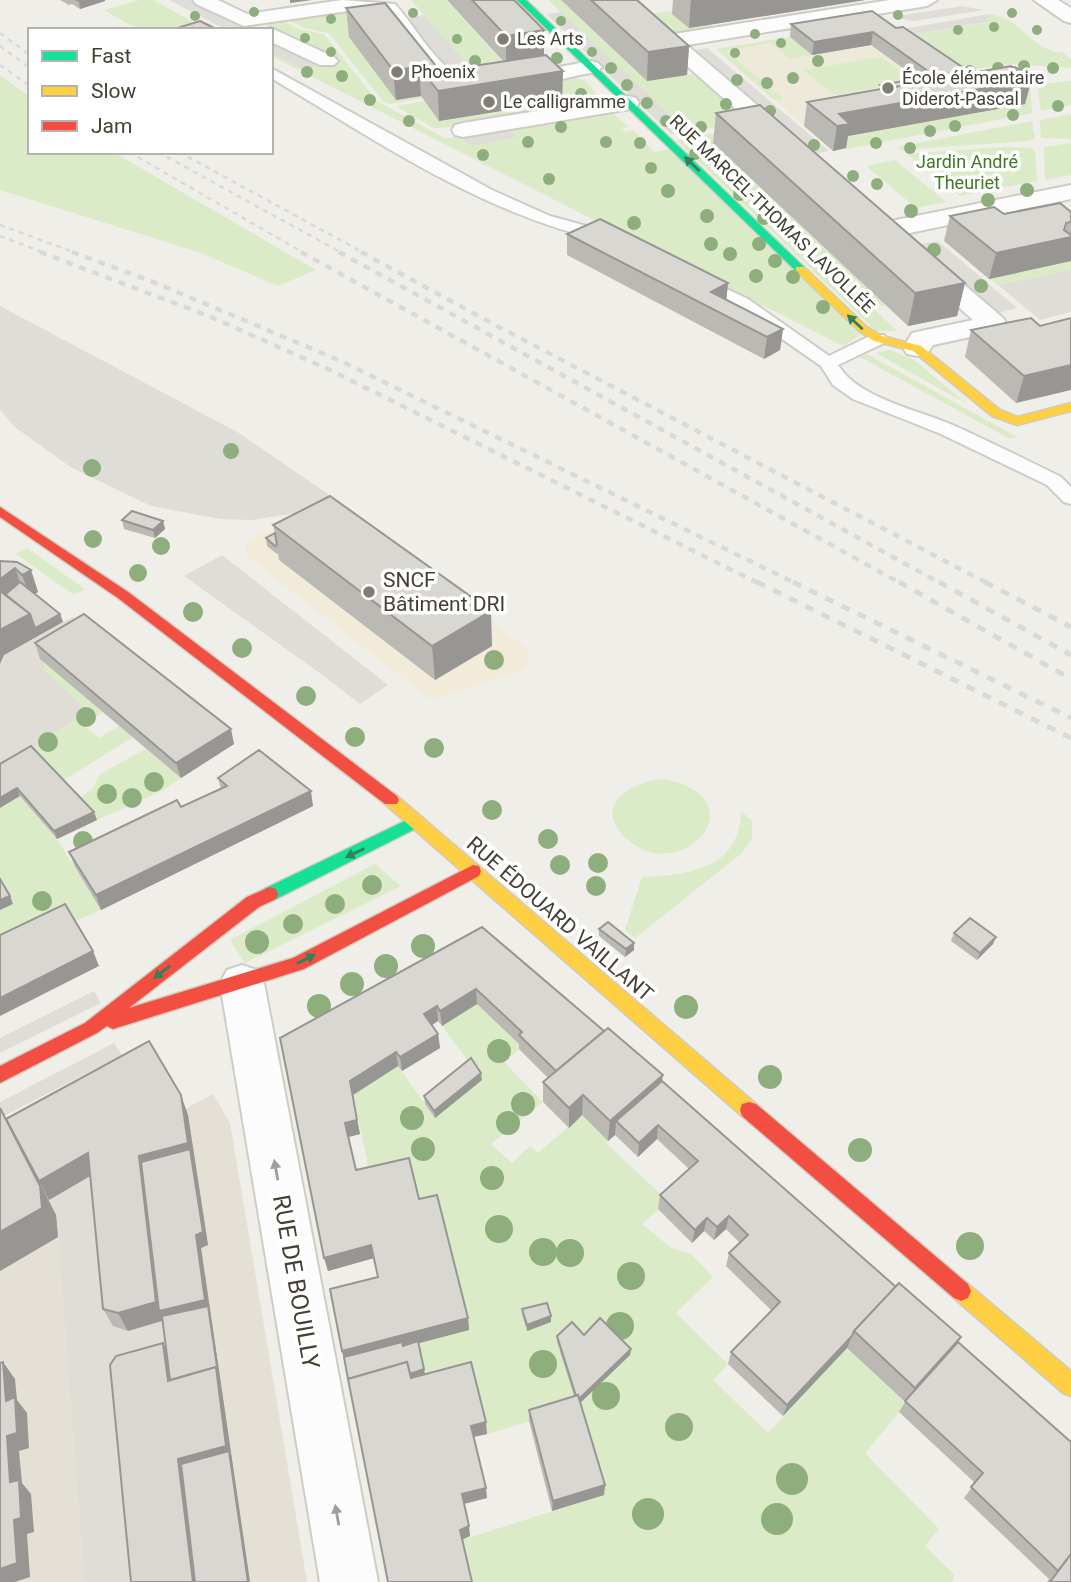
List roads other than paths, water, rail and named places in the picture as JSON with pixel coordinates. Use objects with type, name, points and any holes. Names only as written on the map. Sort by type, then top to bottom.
[{"type":"street","points":[[203,0],[259,28]]},
{"type":"street","name":"RUE MARCEL-THOMAS LAVOLLÉE","points":[[521,0],[863,329],[878,339],[917,348],[996,413],[1017,421],[1071,407]]},
{"type":"street","points":[[670,41],[927,0]]},
{"type":"street","points":[[1044,0],[1071,17]]},
{"type":"street","points":[[244,20],[355,4],[388,8],[445,76],[459,84],[490,83],[591,67]]},
{"type":"street","points":[[628,4],[802,156]]},
{"type":"street","points":[[628,4],[657,5]]},
{"type":"street","points":[[273,35],[327,61]]},
{"type":"street","points":[[463,130],[628,103]]},
{"type":"street","points":[[917,348],[922,339],[993,324],[877,222],[1066,198]]},
{"type":"street","name":"RUE ÉDOUARD VAILLANT","points":[[3,517],[183,639],[373,784],[1071,1385]]},
{"type":"street","points":[[0,1075],[91,1028],[253,902],[415,821]]},
{"type":"street","points":[[91,1028],[298,964],[473,871]]},
{"type":"street","name":"RUE DE BOUILLY","points":[[242,983],[349,1582]]},
{"type":"lane","points":[[273,73],[400,148],[491,196],[540,219],[581,232],[612,237],[624,243]]},
{"type":"lane","points":[[683,273],[742,303],[828,363],[839,381],[860,395],[900,409],[1054,481],[1071,498]]},
{"type":"lane","points":[[828,363],[878,339]]},
{"type":"railway","points":[[0,33],[28,54]]},
{"type":"railway","points":[[0,46],[28,67]]},
{"type":"railway","points":[[0,65],[28,85]]},
{"type":"railway","points":[[132,154],[304,253]]},
{"type":"railway","points":[[162,154],[342,253]]},
{"type":"railway","points":[[183,154],[364,253]]},
{"type":"railway","points":[[0,225],[76,253]]},
{"type":"railway","points":[[0,236],[45,253]]},
{"type":"railway","points":[[40,252],[211,317],[330,370],[760,584]]},
{"type":"railway","points":[[72,252],[151,281],[341,361],[797,584]]},
{"type":"railway","points":[[301,252],[902,584]]},
{"type":"railway","points":[[339,252],[942,584]]},
{"type":"railway","points":[[361,252],[989,584]]},
{"type":"railway","points":[[757,582],[1071,738]]},
{"type":"railway","points":[[793,582],[1071,718]]},
{"type":"railway","points":[[899,582],[1071,679]]},
{"type":"railway","points":[[939,582],[1071,655]]},
{"type":"railway","points":[[985,582],[1071,627]]},
{"type":"place","name":"Les Arts","points":[[503,39]]},
{"type":"place","name":"Phoenix","points":[[397,72]]},
{"type":"place","name":"École élémentaire Diderot-Pascal","points":[[888,88]]},
{"type":"place","name":"Le calligramme","points":[[489,102]]},
{"type":"place","name":"SNCF Bâtiment DRI","points":[[369,592]]},
{"type":"park label","name":"Jardin André Theuriet","points":[[967,172]]}]
